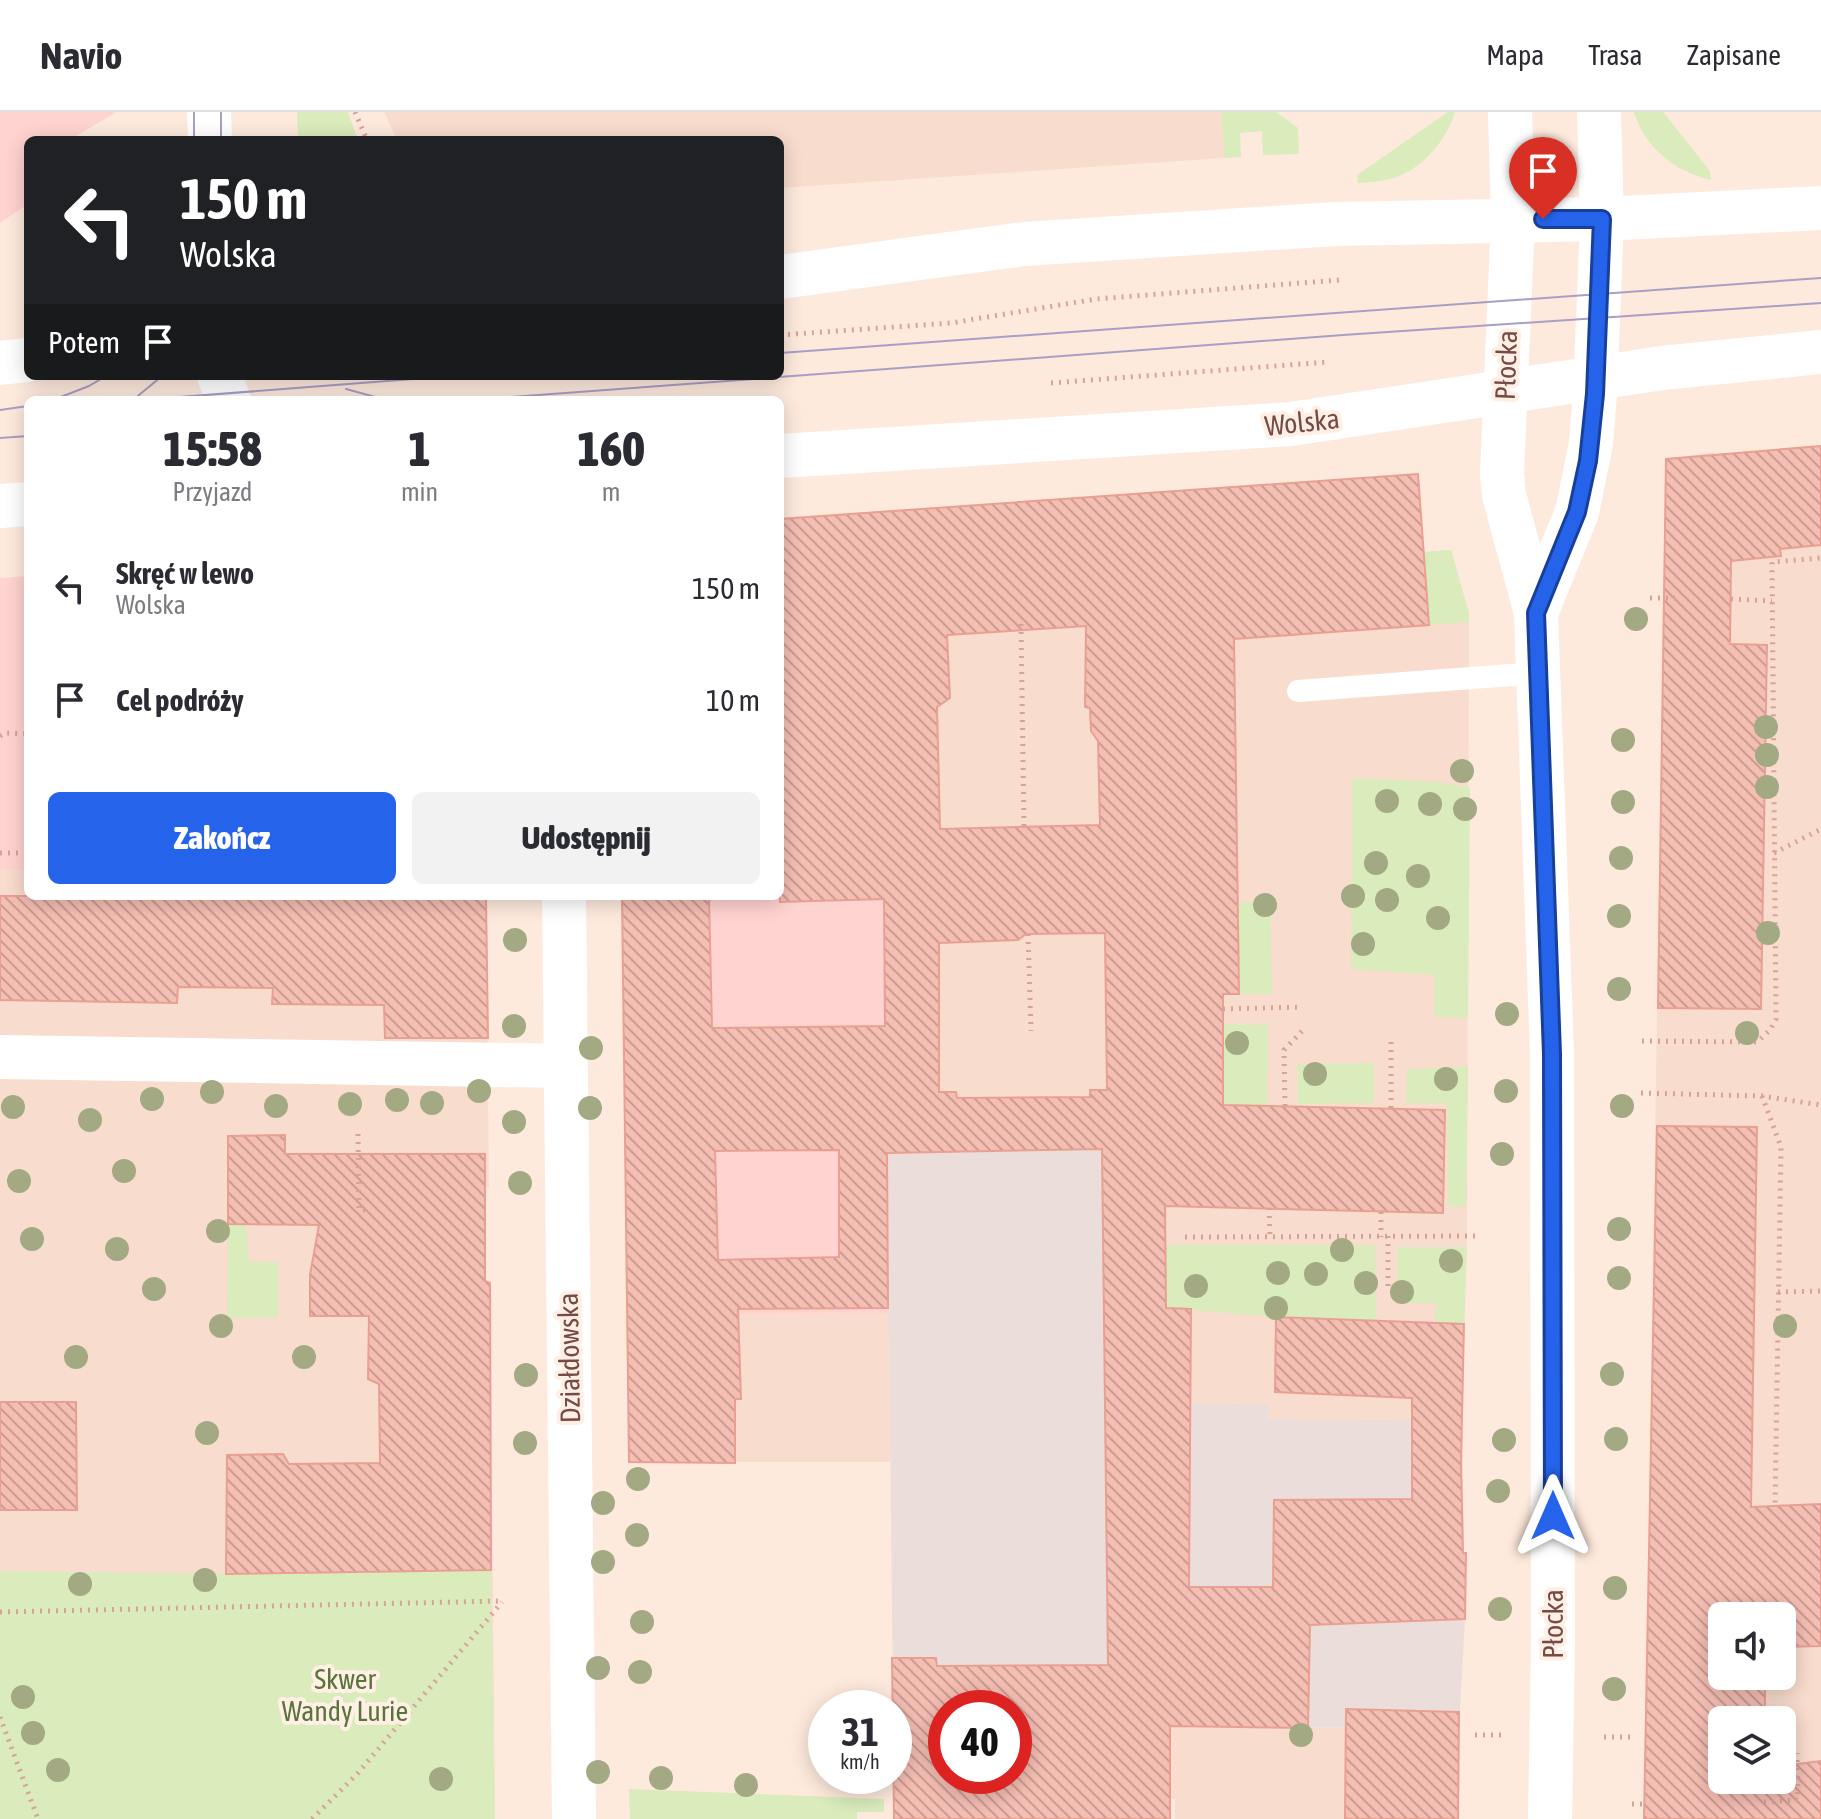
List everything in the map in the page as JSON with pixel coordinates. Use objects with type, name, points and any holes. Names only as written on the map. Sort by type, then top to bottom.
[{"type":"street","points":[[209,112],[210,136]]},
{"type":"street","name":"Płocka","points":[[1510,112],[1513,219],[1504,495],[1536,613],[1552,1054],[1553,1640],[1550,1819]]},
{"type":"street","name":"Płocka","points":[[1536,613],[1577,512],[1591,443],[1602,219],[1599,112]]},
{"type":"street","points":[[784,276],[1024,244],[1335,224],[1602,219],[1821,208]]},
{"type":"street","name":"Wolska","points":[[784,456],[1291,424],[1596,378],[1821,352]]},
{"type":"street","points":[[0,363],[24,360]]},
{"type":"street","points":[[0,506],[24,504]]},
{"type":"street","name":"Działdowska","points":[[564,900],[574,1819]]},
{"type":"street","points":[[0,1057],[565,1066]]},
{"type":"lane","points":[[1298,691],[1538,673]]},
{"type":"path","points":[[355,112],[365,136]]},
{"type":"path","points":[[784,335],[951,323],[1096,299],[1339,280]]},
{"type":"path","points":[[1049,383],[1332,362]]},
{"type":"path","points":[[1642,1041],[1757,1042],[1776,1019],[1772,560],[1821,558]]},
{"type":"path","points":[[1650,598],[1675,598]]},
{"type":"path","points":[[1731,599],[1772,601]]},
{"type":"path","points":[[1021,624],[1024,827]]},
{"type":"path","points":[[0,736],[5,733],[24,734]]},
{"type":"path","points":[[1774,853],[1821,829]]},
{"type":"path","points":[[0,853],[24,853]]},
{"type":"path","points":[[1028,934],[1031,1031]]},
{"type":"path","points":[[1223,1009],[1303,1007]]},
{"type":"path","points":[[1285,1106],[1284,1050],[1304,1029]]},
{"type":"path","points":[[1391,1036],[1391,1108]]},
{"type":"path","points":[[1641,1093],[1762,1096],[1821,1105]]},
{"type":"path","points":[[1762,1096],[1781,1147],[1775,1506]]},
{"type":"path","points":[[358,1134],[359,1210],[366,1210]]},
{"type":"path","points":[[1269,1208],[1270,1236]]},
{"type":"path","points":[[1381,1212],[1388,1292]]},
{"type":"path","points":[[1185,1237],[1476,1236]]},
{"type":"path","points":[[1778,1292],[1821,1291]]},
{"type":"path","points":[[0,1612],[502,1601],[358,1773],[312,1819]]},
{"type":"path","points":[[0,1717],[3,1732],[38,1819]]},
{"type":"path","points":[[1764,1802],[1798,1800],[1797,1753]]},
{"type":"path","points":[[1632,1804],[1645,1804]]},
{"type":"shaded area","points":[[0,112],[115,112],[76,136],[24,136],[24,207],[0,223]]},
{"type":"shaded area","points":[[384,112],[1221,112],[1224,158],[784,188],[784,136],[395,136]]},
{"type":"shaded area","points":[[1821,446],[1821,1819],[1644,1819],[1666,459],[1714,452],[1714,455]]},
{"type":"shaded area","points":[[1418,474],[1423,552],[1451,550],[1469,614],[1467,1236],[1462,1420],[1269,1419],[1267,1404],[1190,1403],[1191,1310],[1166,1308],[1162,1148],[887,1153],[880,511]]},
{"type":"shaded area","points":[[880,511],[889,1313],[627,1315],[622,900],[784,900],[784,519]]},
{"type":"shaded area","points":[[24,576],[24,871],[0,870],[0,578]]},
{"type":"shaded area","points":[[0,870],[24,871],[24,900],[486,900],[489,1187],[485,1188],[485,1281],[490,1283],[495,1819],[0,1819]]},
{"type":"shaded area","points":[[1162,1148],[1166,1307],[1191,1309],[1191,1403],[1268,1404],[1269,1419],[1462,1420],[1465,1620],[1459,1728],[1166,1727],[1032,1775],[1032,1690],[928,1690],[928,1794],[980,1794],[963,1800],[894,1798],[894,1794],[912,1794],[912,1690],[893,1690],[887,1153]]},
{"type":"shaded area","points":[[889,1313],[890,1462],[629,1462],[627,1315]]},
{"type":"shaded area","points":[[1165,1727],[1459,1728],[1458,1819],[1175,1819],[1175,1799],[1164,1799]]},
{"type":"green space","points":[[297,112],[348,112],[357,136],[298,136]]},
{"type":"green space","points":[[1221,112],[1276,112],[1298,128],[1299,154],[1263,155],[1262,131],[1240,133],[1241,157],[1224,158]]},
{"type":"green space","points":[[1448,112],[1455,112],[1446,133],[1431,153],[1412,170],[1390,179],[1358,183],[1357,175]]},
{"type":"green space","points":[[1634,112],[1663,112],[1710,171],[1711,180],[1685,171],[1663,156],[1646,137]]},
{"type":"green space","points":[[1451,550],[1469,622],[1429,625],[1423,552]]},
{"type":"green space","points":[[1352,778],[1439,782],[1470,788],[1468,1018],[1434,1017],[1434,975],[1351,969]]},
{"type":"green space","points":[[1238,902],[1270,902],[1272,994],[1239,994]]},
{"type":"green space","points":[[1223,1024],[1268,1025],[1267,1110],[1242,1110],[1242,1104],[1223,1105]]},
{"type":"green space","points":[[1374,1063],[1374,1103],[1298,1104],[1297,1064]]},
{"type":"green space","points":[[1468,1066],[1466,1207],[1448,1206],[1447,1103],[1406,1103],[1407,1069]]},
{"type":"green space","points":[[228,1225],[246,1225],[249,1262],[278,1262],[278,1317],[227,1319]]},
{"type":"green space","points":[[1165,1245],[1375,1245],[1376,1321],[1166,1308]]},
{"type":"green space","points":[[1397,1247],[1467,1247],[1464,1324],[1435,1322],[1436,1303],[1397,1303]]},
{"type":"green space","name":"Skwer Wandy Lurie","points":[[491,1570],[495,1819],[0,1819],[0,1571],[226,1574]]},
{"type":"green space","points":[[629,1789],[884,1799],[884,1812],[857,1812],[857,1819],[630,1819]]},
{"type":"building","points":[[1821,446],[1821,545],[1780,549],[1781,556],[1731,561],[1730,644],[1767,645],[1761,1009],[1658,1008],[1666,459]]},
{"type":"building","points":[[1418,474],[1429,625],[1234,639],[1239,994],[1223,994],[1223,1105],[1445,1110],[1443,1213],[1165,1206],[1166,1308],[1191,1309],[1189,1587],[1273,1587],[1274,1500],[1412,1499],[1412,1398],[1275,1392],[1276,1317],[1464,1324],[1461,1464],[1463,1553],[1466,1553],[1465,1619],[1310,1625],[1308,1728],[1170,1726],[1170,1819],[894,1819],[894,1794],[912,1794],[912,1690],[892,1690],[892,1658],[936,1658],[937,1666],[1108,1665],[1102,1149],[887,1153],[888,1308],[738,1309],[741,1399],[735,1399],[735,1463],[629,1462],[622,900],[709,900],[712,1028],[885,1026],[884,899],[780,902],[784,900],[784,519]],"holes":[[[1086,626],[1085,707],[1090,708],[1091,731],[1098,741],[1100,825],[940,829],[937,707],[950,698],[947,635]],[[1105,933],[1107,1090],[1090,1090],[1090,1097],[957,1098],[956,1092],[939,1092],[939,943],[1018,940],[1026,934]],[[839,1150],[839,1257],[718,1260],[715,1151]]]},
{"type":"building","points":[[0,896],[24,896],[24,900],[486,900],[488,1038],[385,1038],[384,1005],[272,1004],[273,988],[178,987],[177,1003],[0,1000]]},
{"type":"building","points":[[1657,1126],[1757,1127],[1751,1507],[1821,1504],[1821,1646],[1796,1647],[1796,1602],[1708,1602],[1708,1690],[1765,1690],[1765,1706],[1708,1706],[1708,1794],[1796,1794],[1796,1764],[1821,1761],[1821,1819],[1644,1819]]},
{"type":"building","points":[[285,1135],[285,1154],[485,1154],[485,1281],[490,1283],[491,1570],[226,1574],[227,1455],[283,1454],[289,1464],[380,1463],[379,1384],[368,1379],[369,1316],[310,1316],[310,1275],[319,1225],[228,1224],[228,1136]]},
{"type":"building","points":[[0,1402],[76,1402],[77,1510],[0,1510]]},
{"type":"building","points":[[1346,1709],[1459,1712],[1458,1819],[1345,1819]]},
{"type":"tram line","points":[[194,112],[194,136]]},
{"type":"tram line","points":[[221,112],[221,136]]},
{"type":"tram line","points":[[784,353],[1821,278]]},
{"type":"tram line","points":[[784,377],[1821,303]]},
{"type":"tram line","points":[[63,396],[99,380]]},
{"type":"tram line","points":[[138,396],[157,380]]},
{"type":"tram line","points":[[193,396],[400,380]]},
{"type":"tram line","points":[[526,396],[740,380]]},
{"type":"tram line","points":[[346,389],[372,396]]},
{"type":"tram line","points":[[0,410],[24,407]]},
{"type":"tram line","points":[[0,438],[24,436]]},
{"type":"route","points":[[1543,219],[1602,219],[1595,394],[1588,461],[1577,512],[1536,613],[1552,1054],[1553,1516]]}]
